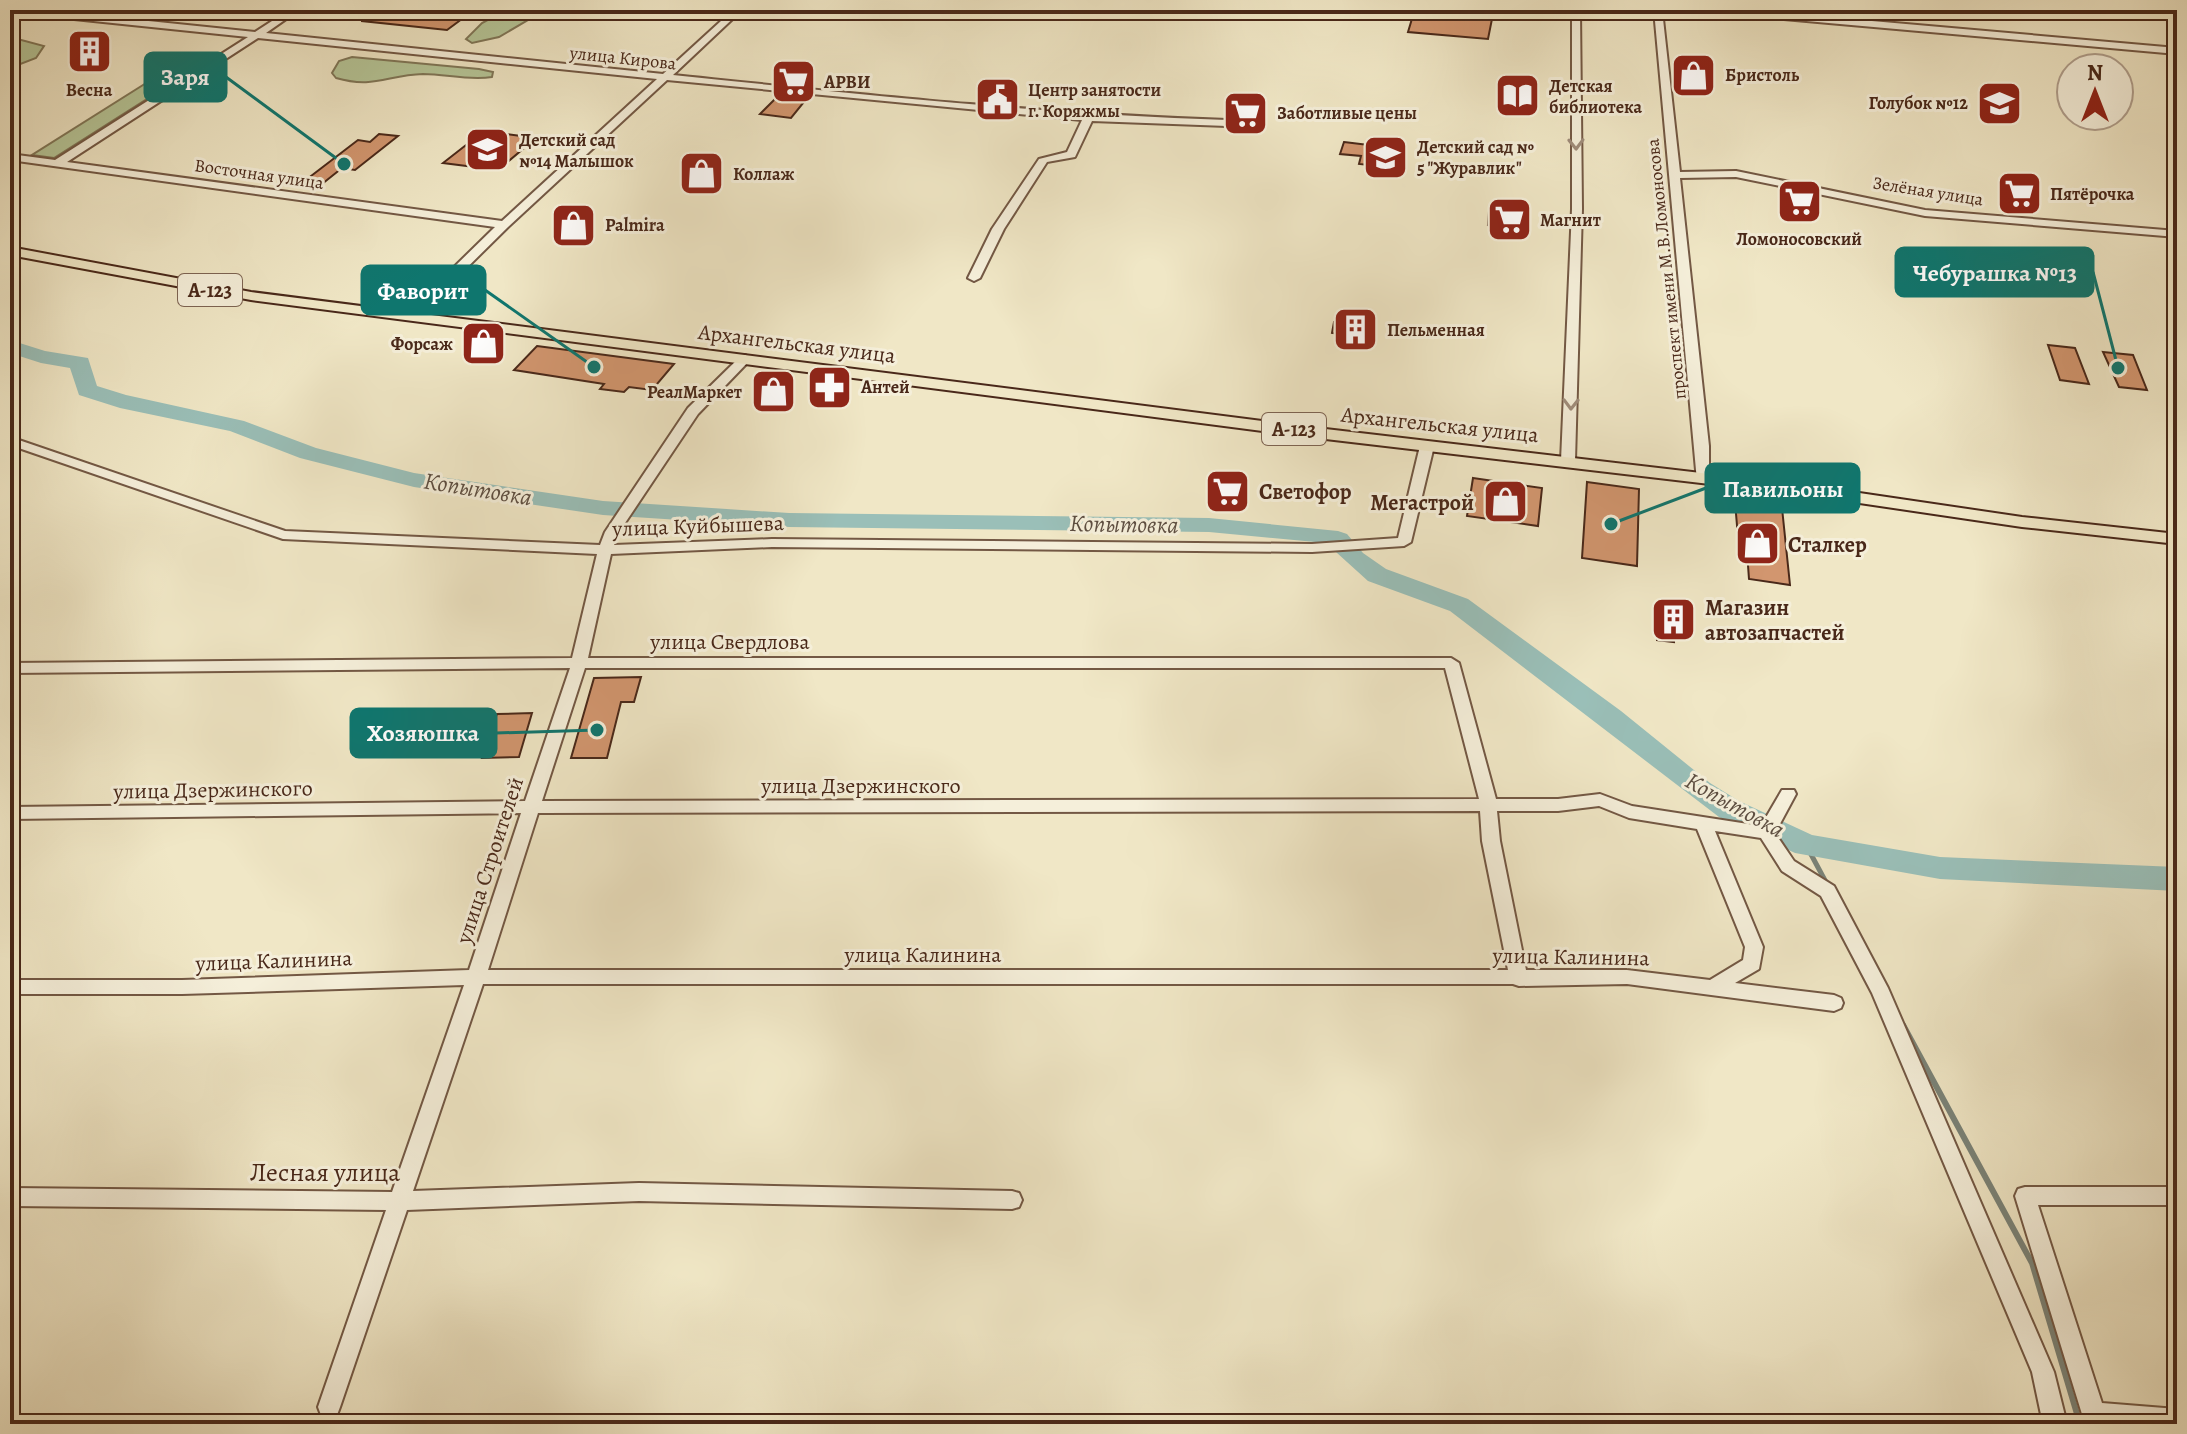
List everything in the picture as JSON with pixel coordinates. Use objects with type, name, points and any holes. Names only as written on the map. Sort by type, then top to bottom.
[{"type":"main road","name":"А-123","points":[[10,251],[251,296],[412,315]]},
{"type":"main road","name":"Архангельская улица","points":[[412,315],[1427,446],[1702,478],[2031,523],[2177,539]]},
{"type":"street","name":"улица Кирова","points":[[16,10],[664,78],[1088,118],[1227,123]]},
{"type":"street","points":[[56,164],[295,10]]},
{"type":"street","points":[[412,315],[504,225],[738,10]]},
{"type":"street","points":[[1568,461],[1577,209],[1576,10]]},
{"type":"street","name":"проспект имени М.В.Ломоносова","points":[[1658,10],[1702,446],[1702,478]]},
{"type":"street","points":[[1717,10],[2177,51]]},
{"type":"street","points":[[974,278],[998,229],[1044,159],[1071,155],[1088,118]]},
{"type":"street","name":"Восточная улица","points":[[10,157],[504,225]]},
{"type":"street","name":"Зелёная улица","points":[[1675,175],[1736,174],[1925,213],[2177,234]]},
{"type":"street","name":"улица Строителей","points":[[329,1407],[579,663],[605,550],[625,510],[693,411],[745,359]]},
{"type":"street","name":"улица Куйбышева","points":[[10,441],[283,535],[605,550],[772,543],[1312,548],[1404,542],[1427,446]]},
{"type":"street","name":"улица Свердлова","points":[[10,668],[579,663],[1451,663],[1487,789],[1488,805]]},
{"type":"street","points":[[1788,794],[1766,833],[1788,866],[1828,891],[1881,993],[2043,1372],[2055,1424]]},
{"type":"street","name":"улица Дзержинского","points":[[10,813],[531,807],[1558,805],[1600,800],[1629,812],[1766,833]]},
{"type":"street","points":[[1488,805],[1491,841],[1519,979]]},
{"type":"street","points":[[1706,823],[1754,947],[1752,964],[1712,988]]},
{"type":"street","name":"улица Калинина","points":[[10,987],[182,987],[476,977],[1627,977],[1834,1003]]},
{"type":"street","name":"Лесная улица","points":[[10,1197],[399,1201],[639,1192],[1012,1200]]},
{"type":"street","points":[[2177,1196],[2025,1196],[2096,1419],[2177,1420]]},
{"type":"green space","points":[[506,10],[545,10],[499,37],[472,43],[466,39],[482,23]]},
{"type":"green space","points":[[10,37],[44,46],[36,58],[10,68]]},
{"type":"green space","points":[[352,57],[493,72],[492,77],[483,78],[423,74],[361,82],[336,78],[332,73],[339,61]]},
{"type":"green space","points":[[151,80],[172,83],[54,158],[32,155]]},
{"type":"building","points":[[363,10],[474,10],[447,30],[362,21]]},
{"type":"building","points":[[1414,12],[1492,19],[1488,39],[1408,32]]},
{"type":"building","points":[[780,94],[808,97],[791,118],[760,114]]},
{"type":"building","name":"Детский сад №14 Малышок","points":[[484,131],[536,138],[498,170],[443,163]]},
{"type":"building","points":[[379,134],[398,136],[355,170],[342,168],[317,188],[298,186],[358,140],[370,142]]},
{"type":"building","points":[[1344,142],[1404,148],[1400,160],[1379,158],[1377,166],[1359,164],[1361,156],[1340,154]]},
{"type":"building","name":"Ломоносовский","points":[[1783,193],[1814,196],[1816,208],[1785,205]]},
{"type":"building","name":"Магнит","points":[[1489,211],[1529,215],[1528,229],[1488,225]]},
{"type":"building","name":"Пельменная","points":[[1334,322],[1371,327],[1369,338],[1332,333]]},
{"type":"building","points":[[2048,345],[2075,348],[2089,384],[2060,380]]},
{"type":"building","points":[[537,346],[674,364],[652,390],[629,387],[624,392],[600,389],[604,384],[514,370]]},
{"type":"building","points":[[2103,352],[2133,355],[2147,390],[2119,387]]},
{"type":"building","name":"Мегастрой","points":[[1473,478],[1542,488],[1538,526],[1467,516]]},
{"type":"building","points":[[1587,482],[1639,489],[1637,566],[1582,558]]},
{"type":"building","points":[[1735,502],[1782,508],[1790,585],[1749,579],[1746,538],[1738,537]]},
{"type":"building","name":"Магазин автозапчастей","points":[[1655,604],[1678,607],[1678,612],[1692,613],[1693,625],[1683,624],[1684,631],[1673,630],[1674,642],[1657,640]]},
{"type":"building","points":[[641,677],[634,702],[621,702],[607,758],[571,758],[594,678]]},
{"type":"building","points":[[532,713],[519,757],[482,758],[497,714]]},
{"type":"waterway","name":"Копытовка","points":[[10,346],[41,357],[80,363],[87,390],[120,401],[236,426],[308,453],[414,480],[603,508],[789,520],[1209,525],[1329,536],[1338,539],[1354,558],[1377,575],[1459,605],[1611,718],[1700,790],[1729,809],[1806,845],[1940,868],[2177,879]]},
{"type":"waterway","points":[[1806,845],[1828,886]]},
{"type":"waterway","points":[[1903,1025],[2032,1263],[2080,1424]]},
{"type":"place","name":"Весна","points":[[89,52]]},
{"type":"place","name":"Бристоль","points":[[1694,75]]},
{"type":"place","name":"АРВИ","points":[[793,82]]},
{"type":"place","name":"Детская библиотека","points":[[1518,96]]},
{"type":"place","name":"Центр занятости г. Коряжмы","points":[[997,100]]},
{"type":"place","name":"Голубок №12","points":[[1999,103]]},
{"type":"place","name":"Заботливые цены","points":[[1246,113]]},
{"type":"place","name":"Детский сад №14 Малышок","points":[[488,150]]},
{"type":"place","name":"Детский сад № 5 \"Журавлик\"","points":[[1386,157]]},
{"type":"place","name":"Заря","points":[[344,164]]},
{"type":"place","name":"Коллаж","points":[[702,174]]},
{"type":"place","name":"Пятёрочка","points":[[2019,194]]},
{"type":"place","name":"Ломоносовский","points":[[1799,201]]},
{"type":"place","name":"Магнит","points":[[1509,220]]},
{"type":"place","name":"Palmira","points":[[574,225]]},
{"type":"place","name":"Пельменная","points":[[1356,330]]},
{"type":"place","name":"Форсаж","points":[[484,344]]},
{"type":"place","name":"Фаворит","points":[[594,367]]},
{"type":"place","name":"Чебурашка №13","points":[[2118,368]]},
{"type":"place","name":"Антей","points":[[830,387]]},
{"type":"place","name":"РеалМаркет","points":[[773,392]]},
{"type":"place","name":"Светофор","points":[[1228,491]]},
{"type":"place","name":"Мегастрой","points":[[1505,502]]},
{"type":"place","name":"Павильоны","points":[[1611,524]]},
{"type":"place","name":"Сталкер","points":[[1757,544]]},
{"type":"place","name":"Магазин автозапчастей","points":[[1674,620]]},
{"type":"place","name":"Хозяюшка","points":[[597,730]]}]
